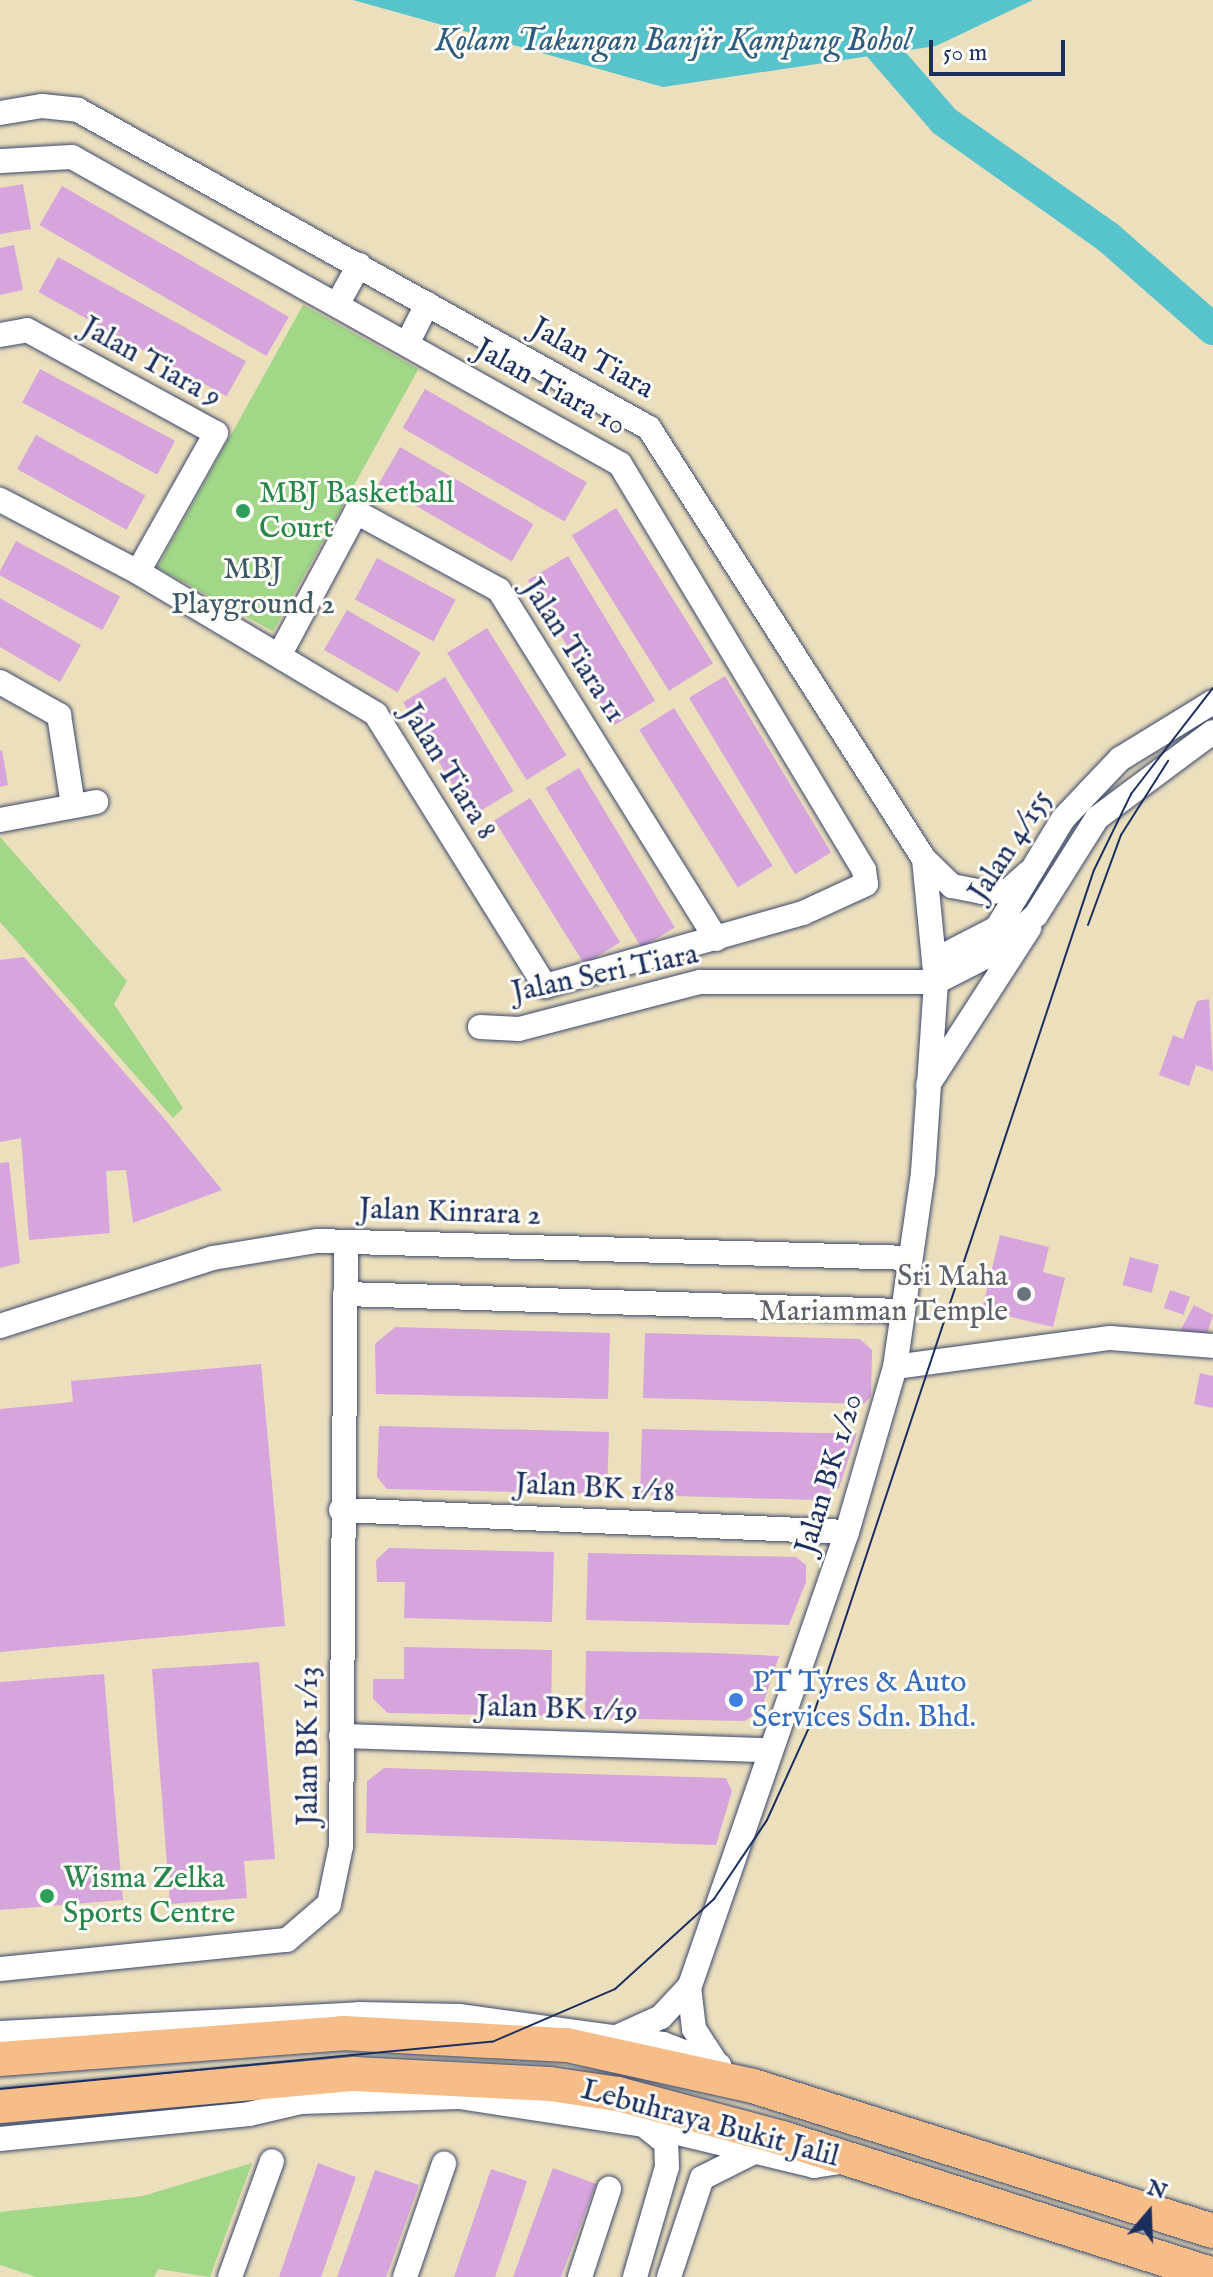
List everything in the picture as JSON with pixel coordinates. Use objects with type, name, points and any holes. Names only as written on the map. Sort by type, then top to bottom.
[{"type":"highway","name":"Lebuhraya Bukit Jalil","points":[[0,2059],[343,2033],[482,2035],[647,2058],[753,2086],[1213,2231]]},
{"type":"highway","name":"Lebuhraya Bukit Jalil","points":[[0,2106],[354,2074],[455,2074],[618,2094],[852,2160],[1213,2275]]},
{"type":"street","name":"Jalan Tiara","points":[[0,113],[42,106],[78,110],[649,428],[924,859],[936,971]]},
{"type":"street","name":"Jalan Tiara 10","points":[[0,161],[72,157],[620,464],[864,870],[866,884],[857,895],[716,939]]},
{"type":"street","points":[[337,305],[359,265]]},
{"type":"street","points":[[407,344],[427,304]]},
{"type":"street","name":"Jalan Tiara 9","points":[[0,335],[27,330],[216,433],[138,572]]},
{"type":"street","name":"Jalan Tiara 8","points":[[0,500],[138,572],[376,714],[545,986],[716,939]]},
{"type":"street","name":"Jalan Tiara 11","points":[[280,654],[356,512],[499,590],[716,939]]},
{"type":"street","points":[[0,682],[59,715],[84,804],[0,820]]},
{"type":"street","name":"Jalan 4/155","points":[[936,971],[997,928],[1063,819],[1120,759],[1213,702]]},
{"type":"street","name":"Jalan 4/155","points":[[936,971],[995,952],[1036,915],[1097,818],[1213,732]]},
{"type":"street","points":[[924,859],[952,886],[982,892],[1008,891],[1034,868]]},
{"type":"street","points":[[924,1092],[1036,915]]},
{"type":"street","name":"Jalan Seri Tiara","points":[[480,1027],[519,1029],[700,982],[936,971]]},
{"type":"street","name":"Jalan BK 1/20","points":[[616,2038],[661,2017],[689,1987],[847,1532],[895,1367],[923,1173],[924,1092],[936,971]]},
{"type":"street","name":"Jalan Kinrara 2","points":[[0,1326],[213,1258],[346,1242],[910,1258]]},
{"type":"street","name":"Jalan BK 1/13","points":[[0,1969],[287,1940],[304,1929],[329,1904],[341,1846],[341,1510],[346,1242]]},
{"type":"street","points":[[345,1294],[903,1311]]},
{"type":"street","points":[[895,1367],[1110,1338],[1213,1346]]},
{"type":"street","name":"Jalan BK 1/18","points":[[341,1510],[847,1532]]},
{"type":"street","name":"Jalan BK 1/19","points":[[341,1736],[771,1750]]},
{"type":"street","name":"Jalan BK 1/20","points":[[689,1987],[694,2029],[716,2063]]},
{"type":"street","points":[[0,2033],[359,2014],[533,2021],[716,2063],[753,2086]]},
{"type":"street","points":[[0,2139],[366,2097],[459,2097],[645,2125],[814,2166],[852,2160]]},
{"type":"street","points":[[635,2277],[667,2167],[666,2143],[645,2125]]},
{"type":"street","points":[[669,2277],[702,2178],[757,2152]]},
{"type":"street","points":[[230,2277],[272,2161]]},
{"type":"street","points":[[405,2277],[444,2164]]},
{"type":"street","points":[[580,2277],[609,2189]]},
{"type":"green space","name":"MBJ Playground 2","points":[[303,305],[418,369],[273,631],[158,567]]},
{"type":"green space","points":[[0,837],[127,981],[114,1004],[183,1108],[173,1118],[0,922]]},
{"type":"green space","points":[[252,2163],[210,2277],[158,2269],[154,2277],[36,2277],[0,2265],[0,2212],[143,2196]]},
{"type":"water","name":"Kolam Takungan Banjir Kampung Bohol","points":[[353,0],[1033,0],[936,46],[663,87]]},
{"type":"building","points":[[23,184],[31,229],[0,234],[0,188]]},
{"type":"building","points":[[62,186],[289,317],[266,356],[40,225]]},
{"type":"building","points":[[14,245],[23,290],[0,295],[0,248]]},
{"type":"building","points":[[58,257],[246,361],[227,396],[39,292]]},
{"type":"building","points":[[40,369],[175,441],[157,474],[22,403]]},
{"type":"building","points":[[425,389],[587,482],[564,521],[402,428]]},
{"type":"building","points":[[36,435],[145,496],[126,530],[17,469]]},
{"type":"building","points":[[400,447],[533,524],[512,561],[378,484]]},
{"type":"building","points":[[616,508],[713,663],[669,691],[572,536]]},
{"type":"building","points":[[16,541],[120,596],[102,630],[0,576]]},
{"type":"building","points":[[568,556],[655,701],[615,725],[528,580]]},
{"type":"building","points":[[377,558],[456,600],[434,641],[355,599]]},
{"type":"building","points":[[0,598],[81,645],[60,682],[0,647]]},
{"type":"building","points":[[347,610],[421,652],[398,692],[324,650]]},
{"type":"building","points":[[487,628],[566,755],[527,780],[447,653]]},
{"type":"building","points":[[725,676],[831,853],[795,874],[689,698]]},
{"type":"building","points":[[445,677],[514,791],[471,816],[403,702]]},
{"type":"building","points":[[674,708],[773,866],[738,887],[639,730]]},
{"type":"building","points":[[0,751],[8,785],[0,787]]},
{"type":"building","points":[[579,768],[675,927],[641,948],[546,788]]},
{"type":"building","points":[[530,798],[620,942],[584,964],[494,820]]},
{"type":"building","points":[[24,957],[222,1190],[133,1223],[126,1170],[106,1171],[110,1233],[29,1240],[21,1138],[0,1142],[0,960]]},
{"type":"building","points":[[1209,999],[1213,1071],[1196,1065],[1189,1086],[1159,1075],[1173,1035],[1183,1039],[1197,1001]]},
{"type":"building","points":[[9,1162],[20,1263],[0,1268],[0,1163]]},
{"type":"building","name":"Sri Maha Mariamman Temple","points":[[1000,1235],[1049,1247],[1043,1272],[1065,1278],[1053,1327],[982,1310]]},
{"type":"building","points":[[1130,1257],[1159,1265],[1151,1293],[1122,1285]]},
{"type":"building","points":[[1170,1290],[1190,1297],[1184,1315],[1164,1308]]},
{"type":"building","points":[[1194,1305],[1213,1315],[1204,1344],[1180,1331]]},
{"type":"building","points":[[395,1327],[610,1333],[608,1399],[376,1394],[375,1344]]},
{"type":"building","points":[[645,1333],[860,1339],[872,1350],[871,1396],[864,1404],[643,1398]]},
{"type":"building","points":[[261,1364],[285,1626],[0,1652],[0,1409],[73,1402],[71,1381]]},
{"type":"building","points":[[1200,1373],[1213,1376],[1213,1408],[1194,1404]]},
{"type":"building","points":[[379,1426],[609,1432],[607,1494],[387,1489],[377,1477]]},
{"type":"building","points":[[642,1429],[857,1433],[839,1488],[819,1500],[640,1495]]},
{"type":"building","points":[[389,1548],[554,1552],[552,1622],[404,1618],[405,1582],[377,1582],[376,1560]]},
{"type":"building","points":[[588,1553],[796,1557],[806,1565],[806,1582],[789,1625],[586,1620]]},
{"type":"building","points":[[404,1647],[552,1650],[551,1716],[388,1713],[373,1699],[373,1679],[404,1679]]},
{"type":"building","points":[[586,1651],[779,1656],[761,1710],[745,1721],[585,1718]]},
{"type":"building","points":[[259,1662],[275,1859],[244,1861],[247,1898],[170,1904],[152,1669]]},
{"type":"building","points":[[104,1674],[123,1900],[0,1910],[0,1682]]},
{"type":"building","points":[[384,1768],[726,1778],[732,1791],[716,1845],[366,1833],[367,1781]]},
{"type":"building","points":[[318,2163],[356,2177],[321,2277],[279,2277]]},
{"type":"building","points":[[553,2168],[596,2184],[561,2277],[513,2277]]},
{"type":"building","points":[[491,2169],[527,2181],[495,2277],[454,2277]]},
{"type":"building","points":[[375,2170],[419,2185],[386,2277],[337,2277]]},
{"type":"waterway","points":[[839,0],[944,121],[1109,238],[1213,329]]},
{"type":"tram line","points":[[0,2089],[492,2042],[615,1989],[714,1899],[767,1820],[810,1725],[1094,870],[1131,794],[1213,688]]},
{"type":"tram line","points":[[1088,925],[1121,835],[1168,761]]},
{"type":"place","name":"MBJ Basketball Court","points":[[243,511]]},
{"type":"place","name":"Sri Maha Mariamman Temple","points":[[1024,1294]]},
{"type":"place","name":"PT Tyres & Auto Services Sdn. Bhd.","points":[[736,1700]]},
{"type":"place","name":"Wisma Zelka Sports Centre","points":[[47,1896]]}]
